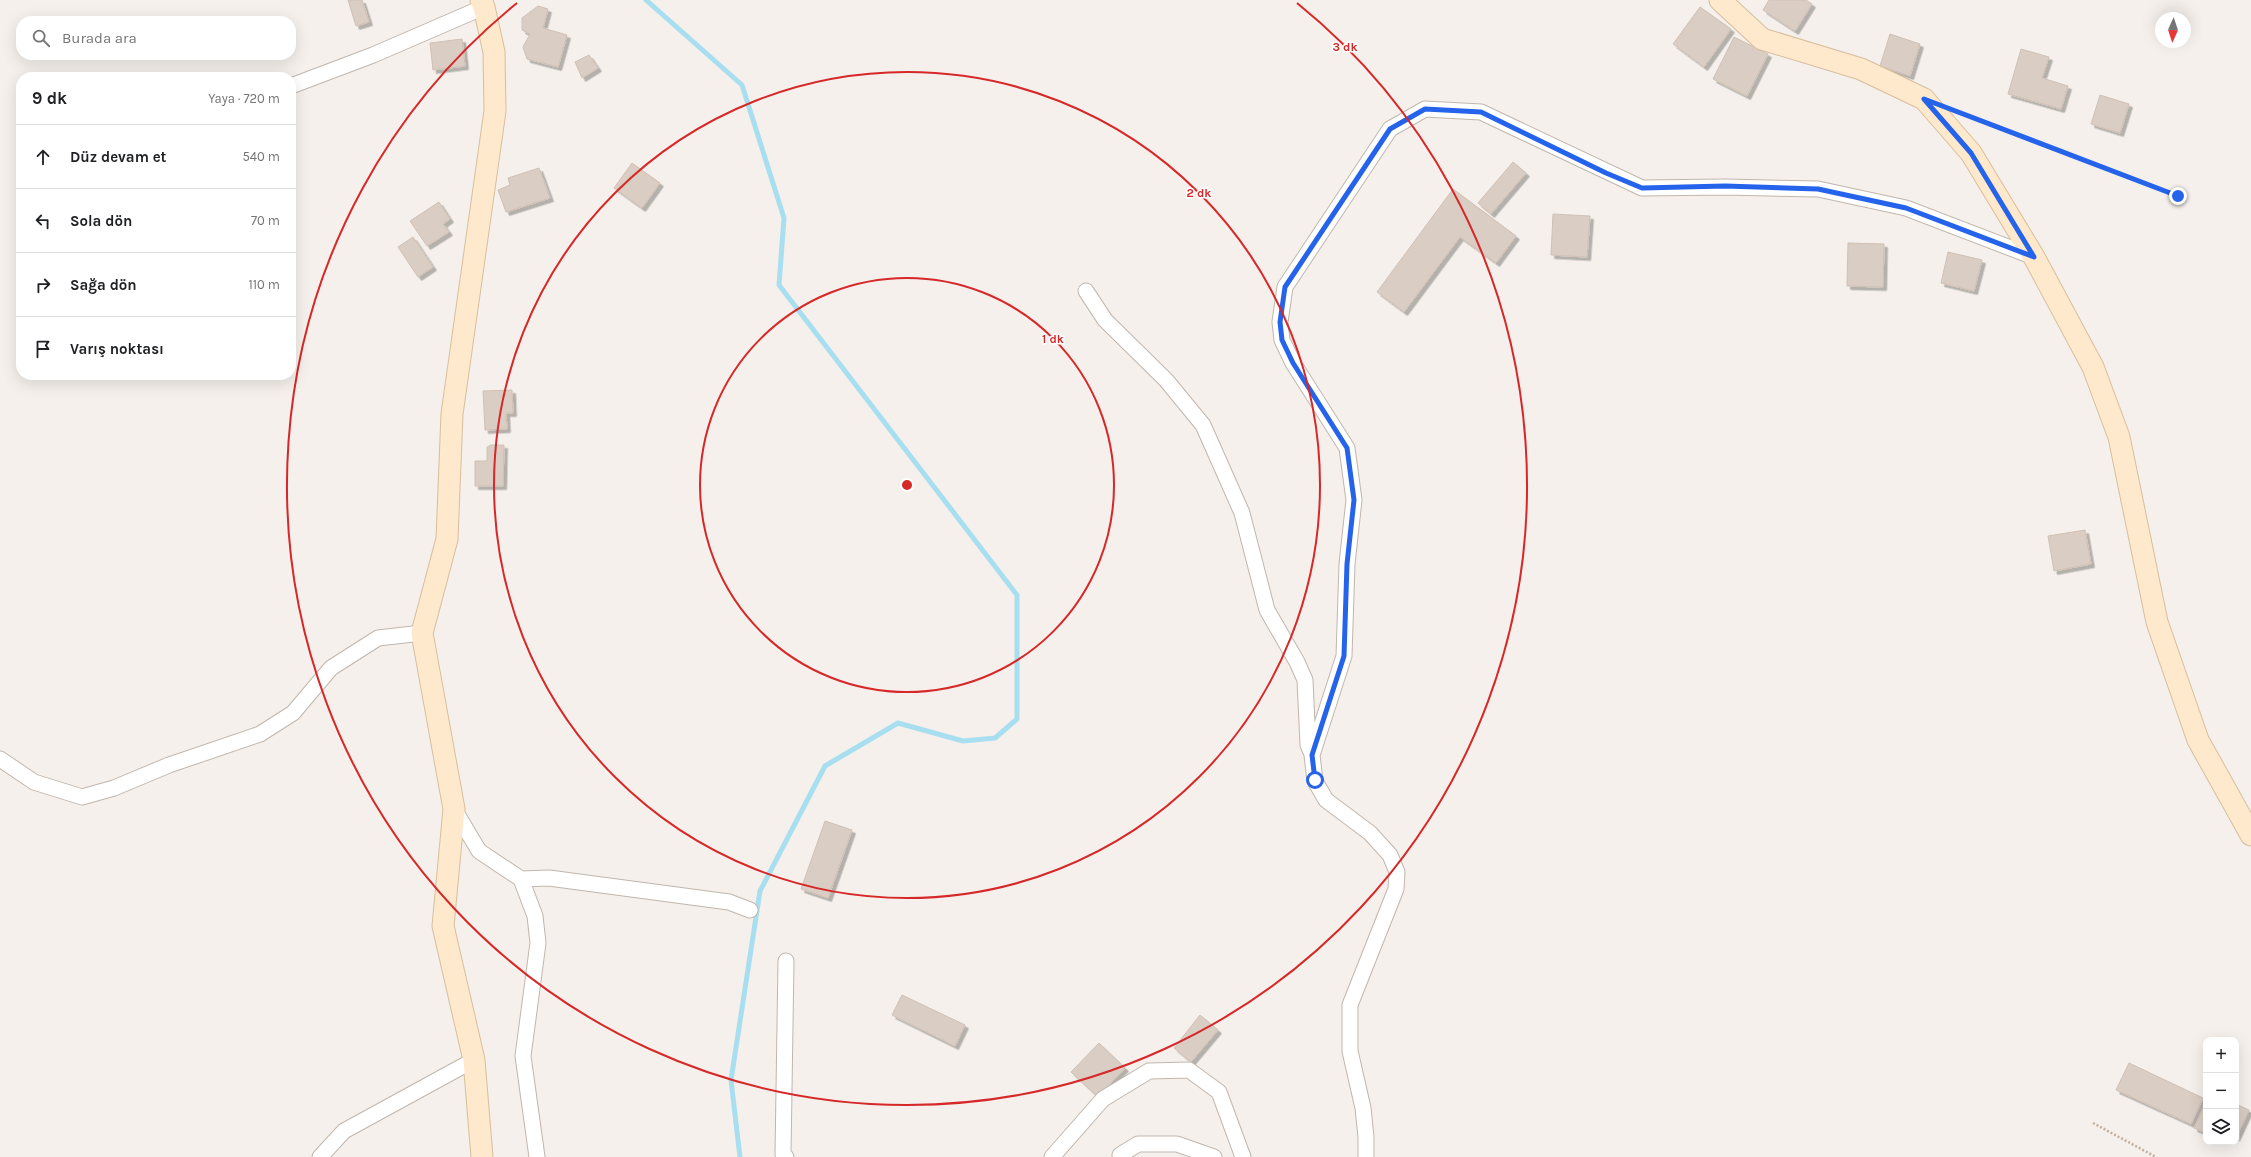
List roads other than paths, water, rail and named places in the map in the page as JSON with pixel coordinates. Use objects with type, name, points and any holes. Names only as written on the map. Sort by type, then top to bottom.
[{"type":"street","points":[[1720,0],[1762,39],[1861,68],[1924,99],[1971,153],[2034,257],[2094,367],[2119,437],[2157,622],[2198,740],[2251,835]]},
{"type":"street","points":[[296,84],[372,54],[482,4],[494,52],[495,111],[452,414],[447,539],[422,633],[454,810],[443,926],[474,1060],[482,1157]]},
{"type":"street","points":[[1312,755],[1344,656],[1347,564],[1354,500],[1347,448],[1293,363],[1282,340],[1280,322],[1285,287],[1390,129],[1425,109],[1481,112],[1606,173],[1642,188],[1725,186],[1818,189],[1906,208],[2034,257]]},
{"type":"street","points":[[1086,291],[1105,320],[1166,380],[1203,426],[1242,513],[1267,610],[1297,662],[1305,680],[1308,746],[1312,755],[1315,780],[1326,800],[1370,833],[1390,855],[1397,872],[1396,889],[1350,1005],[1350,1051],[1363,1108],[1366,1136],[1366,1157]]},
{"type":"street","points":[[0,760],[34,782],[82,797],[114,788],[169,765],[260,734],[293,714],[331,668],[378,638],[422,633]]},
{"type":"street","points":[[454,810],[479,851],[521,879],[535,916],[538,943],[523,1056],[537,1157]]},
{"type":"street","points":[[521,879],[548,878],[721,901],[750,910]]},
{"type":"street","points":[[786,961],[783,1154],[786,1157]]},
{"type":"street","points":[[320,1157],[344,1131],[474,1060]]},
{"type":"street","points":[[1052,1157],[1103,1099],[1149,1071],[1190,1070],[1219,1092],[1243,1157]]},
{"type":"street","points":[[1120,1156],[1138,1144],[1178,1144],[1214,1157]]},
{"type":"waterway","points":[[646,0],[742,85],[784,218],[779,285],[1017,595],[1017,719],[995,738],[963,741],[898,723],[825,766],[760,891],[731,1080],[740,1157]]}]
